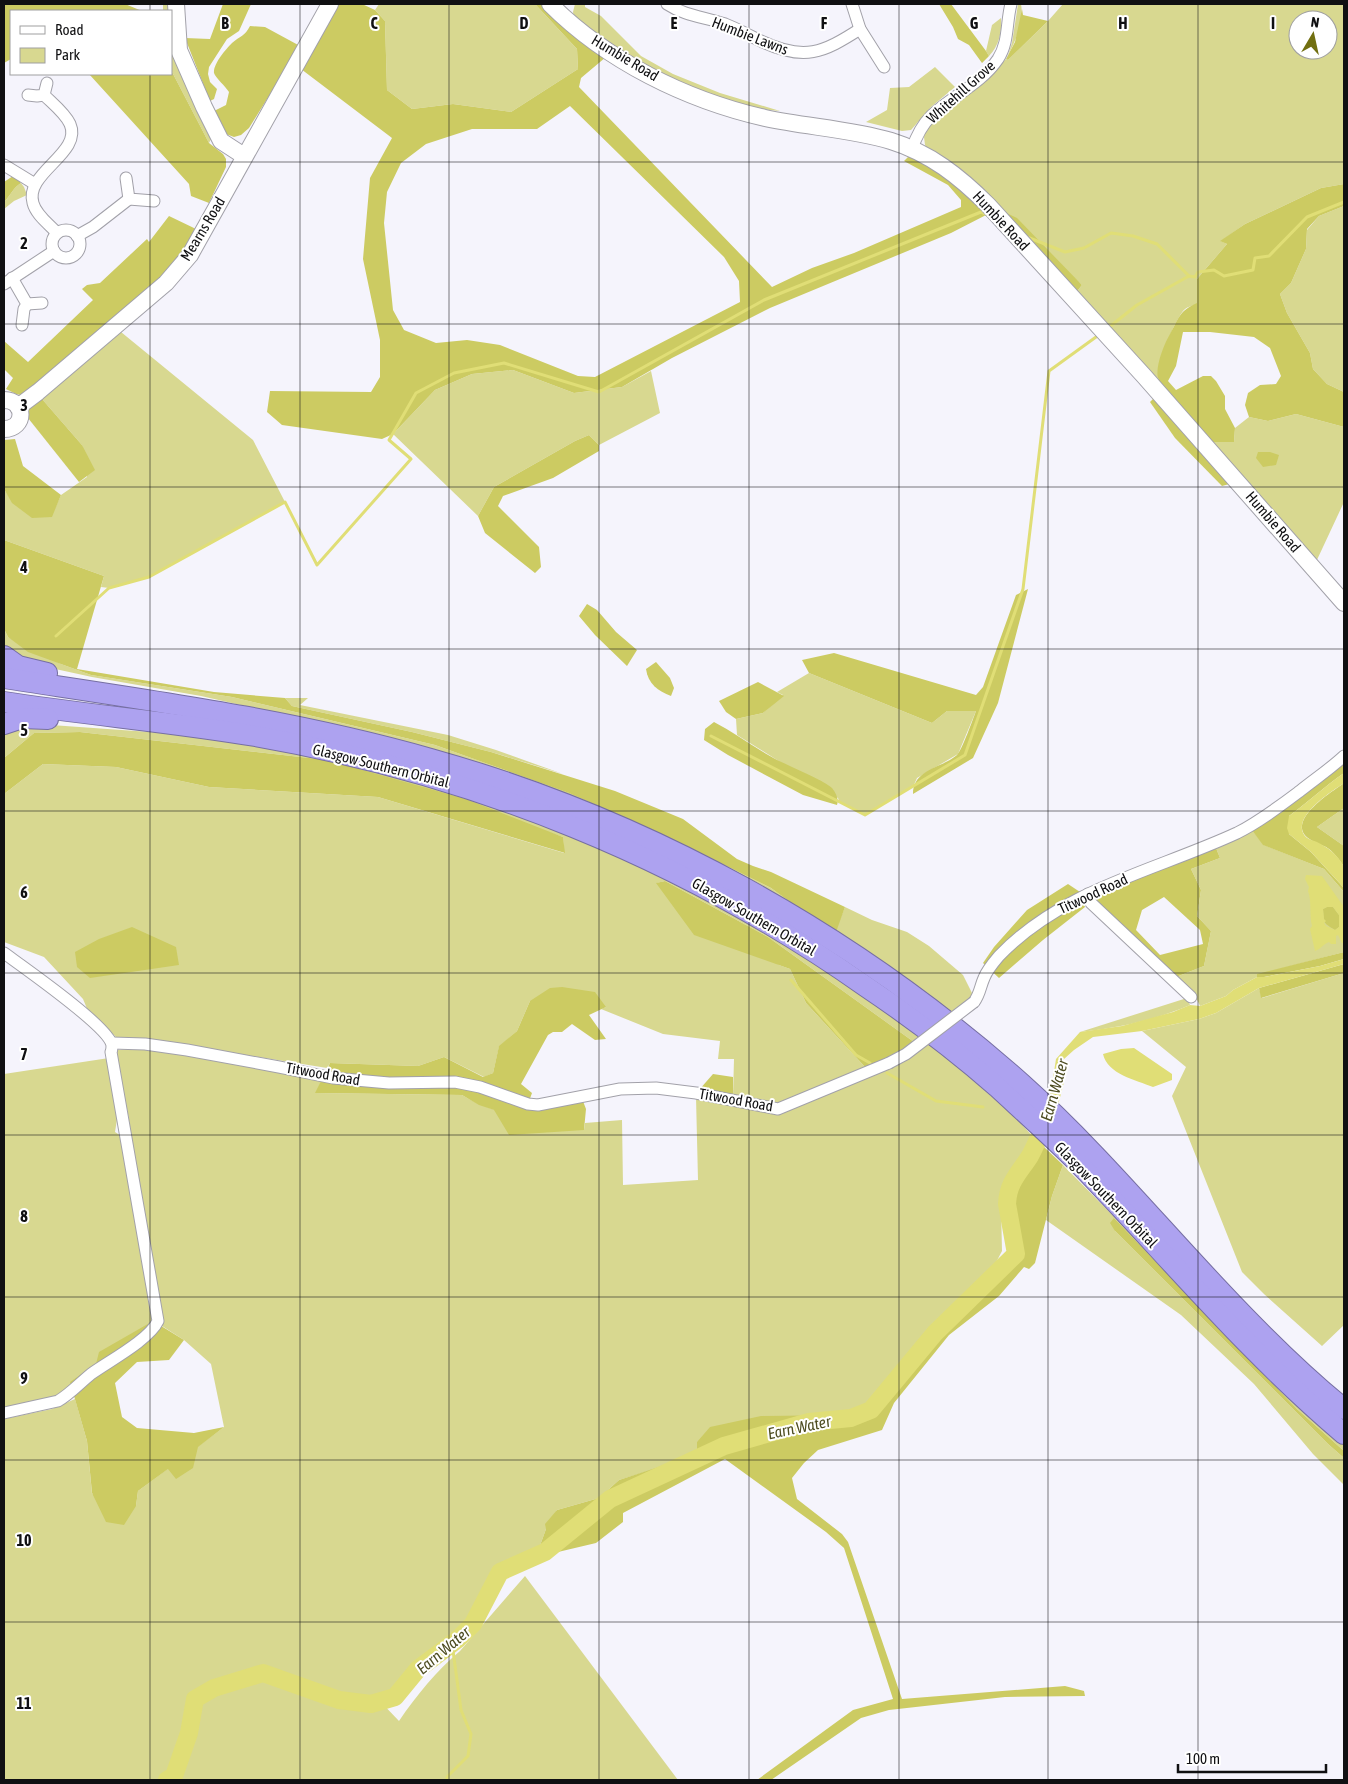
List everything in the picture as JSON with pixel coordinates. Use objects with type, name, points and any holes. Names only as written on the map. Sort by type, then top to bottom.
[{"type":"highway","points":[[4,656],[18,666],[205,709]]},
{"type":"highway","name":"Glasgow Southern Orbital","points":[[4,678],[205,709],[299,727],[435,760],[549,798],[662,846],[716,874],[776,907],[857,956],[965,1034],[1025,1086],[1078,1138],[1263,1335],[1344,1410]]},
{"type":"highway","name":"Glasgow Southern Orbital","points":[[4,702],[255,736],[406,770],[514,804],[629,850],[710,890],[773,925],[829,960],[944,1042],[1017,1106],[1075,1161],[1248,1343],[1344,1434]]},
{"type":"highway","points":[[4,724],[22,718],[33,718],[167,724]]},
{"type":"street","points":[[176,4],[179,50],[200,99],[221,142],[244,156]]},
{"type":"street","name":"Mearns Road","points":[[11,403],[38,392],[166,283],[190,255],[330,4]]},
{"type":"street","name":"Humbie Lawns","points":[[667,4],[688,14],[727,25],[792,53],[805,53],[829,47],[860,29]]},
{"type":"street","points":[[852,4],[860,29],[884,67]]},
{"type":"street","name":"Whitehill Grove","points":[[912,149],[922,127],[931,116],[976,82],[997,60],[1006,41],[1012,4]]},
{"type":"street","name":"Humbie Road","points":[[558,6],[596,42],[620,59],[647,74],[702,99],[764,118],[892,141],[912,149],[944,167],[988,205],[1144,376],[1344,603]]},
{"type":"street","points":[[44,95],[47,83]]},
{"type":"street","points":[[28,95],[44,95]]},
{"type":"street","points":[[44,95],[70,123],[72,130],[65,149],[35,184],[32,194],[32,203],[36,211],[56,233]]},
{"type":"street","points":[[4,165],[35,184]]},
{"type":"street","points":[[126,178],[129,199]]},
{"type":"street","points":[[77,236],[93,227],[129,199],[154,201]]},
{"type":"street","points":[[70,230],[77,236],[79,244],[73,255],[60,256],[54,251],[52,244],[56,233],[70,230]]},
{"type":"street","points":[[27,304],[8,281],[54,251]]},
{"type":"street","points":[[27,304],[42,303]]},
{"type":"street","points":[[22,325],[24,309],[27,304]]},
{"type":"street","points":[[4,429],[11,428],[18,422],[21,413],[11,403]]},
{"type":"street","name":"Titwood Road","points":[[112,1044],[144,1044],[186,1050],[333,1078],[389,1083],[455,1082],[480,1087],[528,1104],[538,1105],[599,1092],[656,1088],[696,1093],[778,1109],[906,1054],[974,1002],[988,970],[1000,956],[1038,923],[1054,912],[1088,894],[1223,839],[1250,826],[1344,756]]},
{"type":"street","points":[[1088,894],[1091,903],[1191,997]]},
{"type":"street","points":[[4,953],[83,1012],[106,1035],[112,1044],[111,1052],[158,1322],[155,1328],[143,1339],[93,1373],[58,1401],[4,1413]]},
{"type":"green space","points":[[163,4],[173,4],[212,137],[209,143],[172,72],[172,10],[163,10]]},
{"type":"green space","points":[[379,4],[535,4],[577,49],[578,69],[511,112],[453,104],[412,109],[387,90],[385,21],[375,10]]},
{"type":"green space","points":[[575,4],[585,4],[585,7],[601,16],[641,56],[673,74],[720,93],[780,111],[748,108],[707,96],[645,67],[611,46],[574,17]]},
{"type":"green space","points":[[1018,4],[1021,4],[1022,10],[1020,23],[1008,55],[1012,43]]},
{"type":"green space","points":[[1063,4],[1344,4],[1344,184],[1321,188],[1245,224],[1221,241],[1227,244],[1197,279],[1197,304],[1187,308],[1179,317],[1163,353],[1158,378],[1149,377],[1075,294],[1082,285],[998,209],[928,151],[925,145],[925,131],[933,121],[963,98],[1006,59],[1008,60]]},
{"type":"green space","points":[[1001,18],[999,39],[989,56],[986,51],[992,25]]},
{"type":"green space","points":[[935,67],[955,87],[931,107],[911,130],[902,131],[866,122],[887,110],[890,88],[909,87]]},
{"type":"green space","points":[[21,183],[27,195],[14,201],[4,209],[4,202]]},
{"type":"green space","points":[[1344,206],[1344,392],[1327,384],[1313,369],[1310,353],[1287,313],[1280,294],[1291,283],[1306,249],[1307,230],[1319,216]]},
{"type":"green space","points":[[121,332],[253,440],[285,502],[149,577],[109,588],[101,587],[104,576],[4,540],[4,489],[13,503],[51,517],[61,495],[87,477],[82,445],[42,399]]},
{"type":"green space","points":[[513,370],[574,393],[622,387],[651,371],[660,413],[599,445],[589,435],[575,441],[494,487],[478,516],[393,434],[435,390],[472,374]]},
{"type":"green space","points":[[1296,414],[1344,427],[1344,502],[1316,562],[1208,442],[1234,442],[1235,428],[1249,417],[1268,421]]},
{"type":"green space","points":[[4,629],[8,637],[61,664],[91,675],[232,697],[435,745],[570,793],[678,842],[771,888],[834,934],[845,907],[872,920],[907,932],[929,946],[963,975],[973,995],[948,1016],[885,965],[293,717],[201,696],[92,677],[37,665],[20,659],[4,647]]},
{"type":"green space","points":[[809,673],[932,723],[947,711],[976,711],[958,754],[917,778],[913,787],[865,815],[839,801],[838,798],[737,735],[736,719],[763,713],[783,695],[777,692]]},
{"type":"green space","points":[[285,698],[308,698],[300,705],[448,735],[563,774],[491,752],[412,732],[292,706]]},
{"type":"green space","points":[[23,723],[192,735],[254,745],[324,760],[80,732],[34,733],[4,758],[4,729]]},
{"type":"green space","points":[[329,761],[388,773],[513,811],[654,870],[816,961],[921,1037],[914,1042],[768,937],[665,881],[657,883],[779,965],[790,969],[806,1003],[865,1067],[777,1105],[733,1096],[734,1059],[718,1059],[720,1041],[663,1034],[601,1009],[606,1007],[530,1001],[517,1031],[499,1047],[493,1073],[484,1077],[444,1057],[418,1066],[330,1063],[327,1068],[145,1039],[126,1040],[116,1037],[88,1011],[83,999],[44,957],[4,942],[4,794],[43,764],[116,767],[209,787],[378,797],[564,853],[563,837]]},
{"type":"green space","points":[[1344,808],[1344,846],[1317,827]]},
{"type":"green space","points":[[1251,829],[1264,845],[1324,869],[1344,892],[1344,952],[1257,975],[1257,977],[1226,996],[1200,1006],[1195,995],[1176,977],[1204,966],[1211,931],[1197,916],[1201,890],[1191,869],[1220,858],[1216,848],[1235,840]]},
{"type":"green space","points":[[1344,973],[1344,1325],[1322,1346],[1242,1272],[1172,1096],[1186,1067],[1142,1031],[1199,1019],[1216,1013],[1259,988],[1262,998]]},
{"type":"green space","points":[[1187,998],[1190,1005],[1163,1015],[1122,1026],[1080,1032]]},
{"type":"green space","points":[[930,1042],[1017,1119],[1035,1139],[1007,1186],[1001,1207],[1002,1251],[992,1270],[912,1348],[866,1408],[852,1415],[816,1414],[697,1442],[697,1453],[670,1467],[668,1465],[619,1480],[599,1498],[557,1510],[546,1529],[538,1551],[499,1568],[475,1614],[461,1630],[413,1667],[389,1694],[377,1698],[399,1721],[427,1684],[460,1651],[525,1576],[678,1780],[4,1780],[4,1419],[52,1409],[75,1399],[87,1441],[92,1494],[136,1506],[138,1491],[224,1427],[211,1364],[184,1340],[162,1326],[128,1114],[116,1054],[118,1050],[144,1048],[322,1080],[316,1093],[462,1095],[506,1113],[584,1130],[585,1123],[622,1120],[623,1185],[698,1180],[696,1097],[771,1113],[784,1111]]},
{"type":"green space","points":[[109,1058],[118,1113],[115,1132],[123,1137],[156,1323],[96,1364],[71,1387],[53,1397],[4,1408],[4,1074]]},
{"type":"green space","points":[[1063,1165],[1202,1306],[1344,1443],[1344,1451],[1297,1409],[1114,1218],[1115,1231],[1344,1458],[1344,1485],[1313,1454],[1254,1384],[1181,1315],[1046,1220]]},
{"type":"shaded area","points":[[4,4],[125,4],[140,10],[10,10],[10,60],[4,63]]},
{"type":"shaded area","points":[[223,4],[251,4],[239,31],[227,39],[209,67],[210,82],[217,89],[214,99],[210,101],[185,38],[210,39]]},
{"type":"shaded area","points":[[337,4],[362,4],[375,10],[385,21],[387,90],[412,109],[453,104],[511,112],[578,69],[577,49],[535,4],[543,4],[606,57],[581,78],[579,87],[772,287],[812,268],[854,253],[961,207],[961,200],[948,185],[904,161],[910,155],[948,177],[988,214],[951,233],[770,308],[672,358],[622,387],[574,393],[513,370],[472,374],[435,390],[393,434],[382,439],[282,425],[267,412],[270,391],[371,392],[380,377],[380,340],[363,259],[370,178],[392,138],[301,69]],"holes":[[[570,106],[724,257],[739,281],[740,302],[595,377],[578,376],[500,345],[467,340],[436,343],[404,330],[393,310],[384,223],[387,192],[401,163],[426,144],[472,129],[537,129]]]},
{"type":"shaded area","points":[[939,4],[951,4],[986,51],[989,56],[982,63],[969,45],[958,39]]},
{"type":"shaded area","points":[[1022,9],[1023,15],[1048,21],[1008,60],[1006,59],[1015,42]]},
{"type":"shaded area","points":[[250,26],[265,27],[300,46],[249,128],[241,135],[234,137],[226,134],[214,111],[226,105],[229,92],[215,75],[214,69],[232,43],[244,34]]},
{"type":"shaded area","points":[[172,72],[209,143],[223,154],[226,159],[226,167],[209,203],[191,196],[189,184],[90,75],[172,75]]},
{"type":"shaded area","points":[[13,176],[21,183],[4,202],[4,182]]},
{"type":"shaded area","points":[[1344,184],[1344,206],[1319,216],[1307,229],[1306,249],[1291,283],[1280,294],[1287,313],[1310,353],[1313,369],[1327,384],[1344,392],[1344,427],[1296,414],[1268,421],[1249,417],[1245,405],[1248,393],[1260,385],[1276,384],[1281,376],[1270,348],[1254,337],[1210,332],[1183,332],[1176,366],[1168,381],[1176,390],[1203,376],[1211,376],[1225,396],[1225,409],[1235,428],[1234,442],[1208,442],[1172,403],[1161,386],[1157,373],[1163,349],[1178,319],[1186,309],[1197,303],[1197,279],[1227,244],[1220,241],[1245,224],[1321,188]]},
{"type":"shaded area","points":[[998,209],[1017,218],[1082,285],[1075,294]]},
{"type":"shaded area","points":[[169,216],[196,229],[178,261],[162,278],[25,396],[6,389],[13,378],[4,369],[4,341],[28,362],[93,300],[82,289],[87,285],[100,283],[147,239],[149,242]]},
{"type":"shaded area","points":[[1155,397],[1233,483],[1222,486],[1175,438],[1150,402]]},
{"type":"shaded area","points":[[42,399],[82,445],[95,470],[79,482],[28,418],[28,407]]},
{"type":"shaded area","points":[[589,435],[599,445],[599,451],[553,478],[503,496],[498,506],[539,547],[541,567],[535,573],[485,533],[478,516],[494,487]]},
{"type":"shaded area","points":[[15,439],[23,466],[61,495],[52,517],[32,518],[12,503],[4,489],[4,440]]},
{"type":"shaded area","points":[[1258,452],[1270,452],[1279,455],[1276,465],[1263,467],[1256,458]]},
{"type":"shaded area","points":[[4,540],[104,576],[77,669],[214,692],[285,698],[292,706],[412,732],[491,752],[615,791],[683,819],[737,859],[771,872],[845,907],[835,935],[771,888],[678,842],[569,793],[435,745],[232,697],[91,675],[28,652],[8,637],[4,629]]},
{"type":"shaded area","points":[[1028,589],[998,703],[973,758],[913,794],[914,786],[923,774],[957,755],[976,711],[947,711],[932,723],[809,673],[802,660],[834,653],[976,695],[983,687],[1016,595]]},
{"type":"shaded area","points":[[587,604],[597,610],[616,632],[637,650],[627,666],[595,635],[579,616]]},
{"type":"shaded area","points":[[656,662],[670,678],[674,688],[671,696],[658,689],[649,679],[646,669]]},
{"type":"shaded area","points":[[758,682],[784,696],[763,713],[736,719],[726,712],[719,701]]},
{"type":"shaded area","points":[[714,722],[770,756],[828,785],[836,794],[837,805],[803,795],[704,740],[705,729]]},
{"type":"shaded area","points":[[80,732],[327,760],[466,799],[563,837],[565,853],[378,797],[209,787],[116,767],[43,764],[4,794],[4,758],[34,733]]},
{"type":"shaded area","points":[[1344,760],[1344,773],[1289,816],[1289,834],[1311,852],[1344,888],[1344,892],[1324,869],[1263,845],[1251,829]]},
{"type":"shaded area","points":[[1344,783],[1344,808],[1317,827],[1344,846],[1344,867],[1329,849],[1308,838],[1303,831],[1303,823],[1313,807]]},
{"type":"shaded area","points":[[1216,848],[1220,858],[1191,869],[1201,890],[1197,916],[1211,931],[1204,966],[1176,977],[1098,904],[1094,895]],"holes":[[[1164,897],[1200,930],[1203,944],[1160,955],[1136,930],[1142,910]]]},
{"type":"shaded area","points":[[665,881],[768,937],[914,1042],[897,1054],[865,1067],[806,1003],[790,969],[694,935],[656,883]]},
{"type":"shaded area","points":[[1068,884],[1080,892],[1085,907],[999,978],[983,963],[994,947],[1027,910]]},
{"type":"shaded area","points":[[1333,907],[1339,915],[1339,927],[1335,930],[1324,922],[1323,909]]},
{"type":"shaded area","points":[[132,927],[176,947],[179,965],[90,978],[77,967],[75,952],[99,939]]},
{"type":"shaded area","points":[[1344,952],[1344,959],[1320,966],[1257,977],[1257,974]]},
{"type":"shaded area","points":[[1344,964],[1344,973],[1261,998],[1259,988]]},
{"type":"shaded area","points":[[562,987],[595,992],[606,1007],[589,1015],[606,1039],[595,1040],[572,1024],[562,1032],[553,1032],[548,1035],[521,1084],[532,1093],[528,1104],[581,1096],[586,1109],[584,1130],[509,1135],[494,1110],[479,1105],[462,1095],[315,1093],[330,1063],[418,1066],[444,1057],[483,1077],[493,1073],[499,1046],[517,1031],[530,1001],[550,988]]},
{"type":"shaded area","points":[[713,1074],[733,1077],[733,1096],[699,1090]]},
{"type":"shaded area","points":[[1042,1145],[1063,1165],[1052,1196],[1035,1263],[1029,1269],[1024,1267],[999,1296],[949,1335],[894,1403],[882,1430],[818,1450],[792,1478],[797,1499],[842,1534],[848,1542],[902,1699],[1065,1686],[1084,1691],[1085,1696],[1005,1697],[889,1710],[861,1718],[771,1780],[757,1780],[853,1710],[893,1699],[844,1548],[826,1532],[725,1459],[623,1513],[623,1522],[596,1543],[558,1552],[538,1551],[546,1529],[545,1524],[557,1510],[599,1498],[619,1480],[668,1464],[670,1467],[697,1453],[697,1442],[710,1427],[761,1416],[852,1415],[851,1420],[870,1414],[938,1334],[966,1307],[985,1295],[1019,1253],[1012,1198],[1015,1186]]},
{"type":"shaded area","points":[[1114,1218],[1297,1409],[1344,1451],[1344,1458],[1115,1231],[1110,1223]]},
{"type":"shaded area","points":[[153,1321],[184,1340],[169,1360],[137,1362],[115,1383],[122,1417],[137,1428],[194,1433],[224,1427],[198,1447],[193,1468],[176,1479],[168,1469],[138,1491],[136,1506],[124,1525],[106,1522],[92,1493],[87,1441],[70,1382],[96,1364],[99,1352]]},
{"type":"water","points":[[1344,773],[1344,783],[1314,806],[1303,822],[1302,830],[1306,837],[1328,849],[1341,861],[1344,870],[1344,888],[1311,852],[1289,834],[1287,828],[1289,816]]},
{"type":"water","points":[[1306,875],[1322,876],[1344,907],[1344,943],[1342,943],[1338,935],[1336,936],[1336,944],[1329,942],[1315,951],[1310,929],[1312,926],[1309,887],[1305,879]],"holes":[[[1333,907],[1339,915],[1339,927],[1335,930],[1324,923],[1326,921],[1323,909]]]},
{"type":"water","points":[[1344,959],[1344,964],[1259,988],[1216,1013],[1199,1019],[1142,1031],[1093,1037],[1064,1059],[1064,1082],[1058,1105],[1050,1097],[1056,1059],[1080,1032],[1122,1026],[1173,1012],[1190,1005],[1200,1006],[1226,996],[1257,977],[1320,966]]},
{"type":"water","points":[[1134,1048],[1172,1074],[1172,1080],[1153,1087],[1139,1082],[1110,1067],[1103,1054]]},
{"type":"waterway","points":[[1108,328],[1137,305],[1189,276],[1195,277],[1198,272],[1214,270],[1224,276],[1253,270],[1255,258],[1269,256],[1307,217],[1344,202]]},
{"type":"waterway","points":[[56,636],[109,588],[149,577],[285,502],[317,565],[411,459],[389,440],[416,393],[454,373],[504,363],[599,392],[764,300],[981,212],[987,215]]},
{"type":"waterway","points":[[1027,237],[1065,252],[1084,248],[1111,233],[1133,236],[1157,244],[1189,276]]},
{"type":"waterway","points":[[711,736],[865,815],[965,755],[1023,589],[1049,371],[1096,337]]},
{"type":"waterway","points":[[791,980],[856,1055],[870,1063]]},
{"type":"waterway","points":[[887,1073],[936,1101],[983,1107]]},
{"type":"waterway","name":"Earn Water","points":[[167,1780],[174,1776],[189,1733],[195,1699],[214,1688],[263,1673],[339,1700],[371,1704],[395,1697],[418,1669],[458,1639],[473,1624],[500,1572],[545,1552],[610,1499],[724,1446],[809,1422],[851,1418],[871,1410],[935,1333],[1016,1254],[1007,1204],[1009,1190],[1030,1156],[1048,1116]]},
{"type":"waterway","points":[[447,1780],[447,1777],[468,1756],[471,1734],[461,1710],[452,1643]]}]
